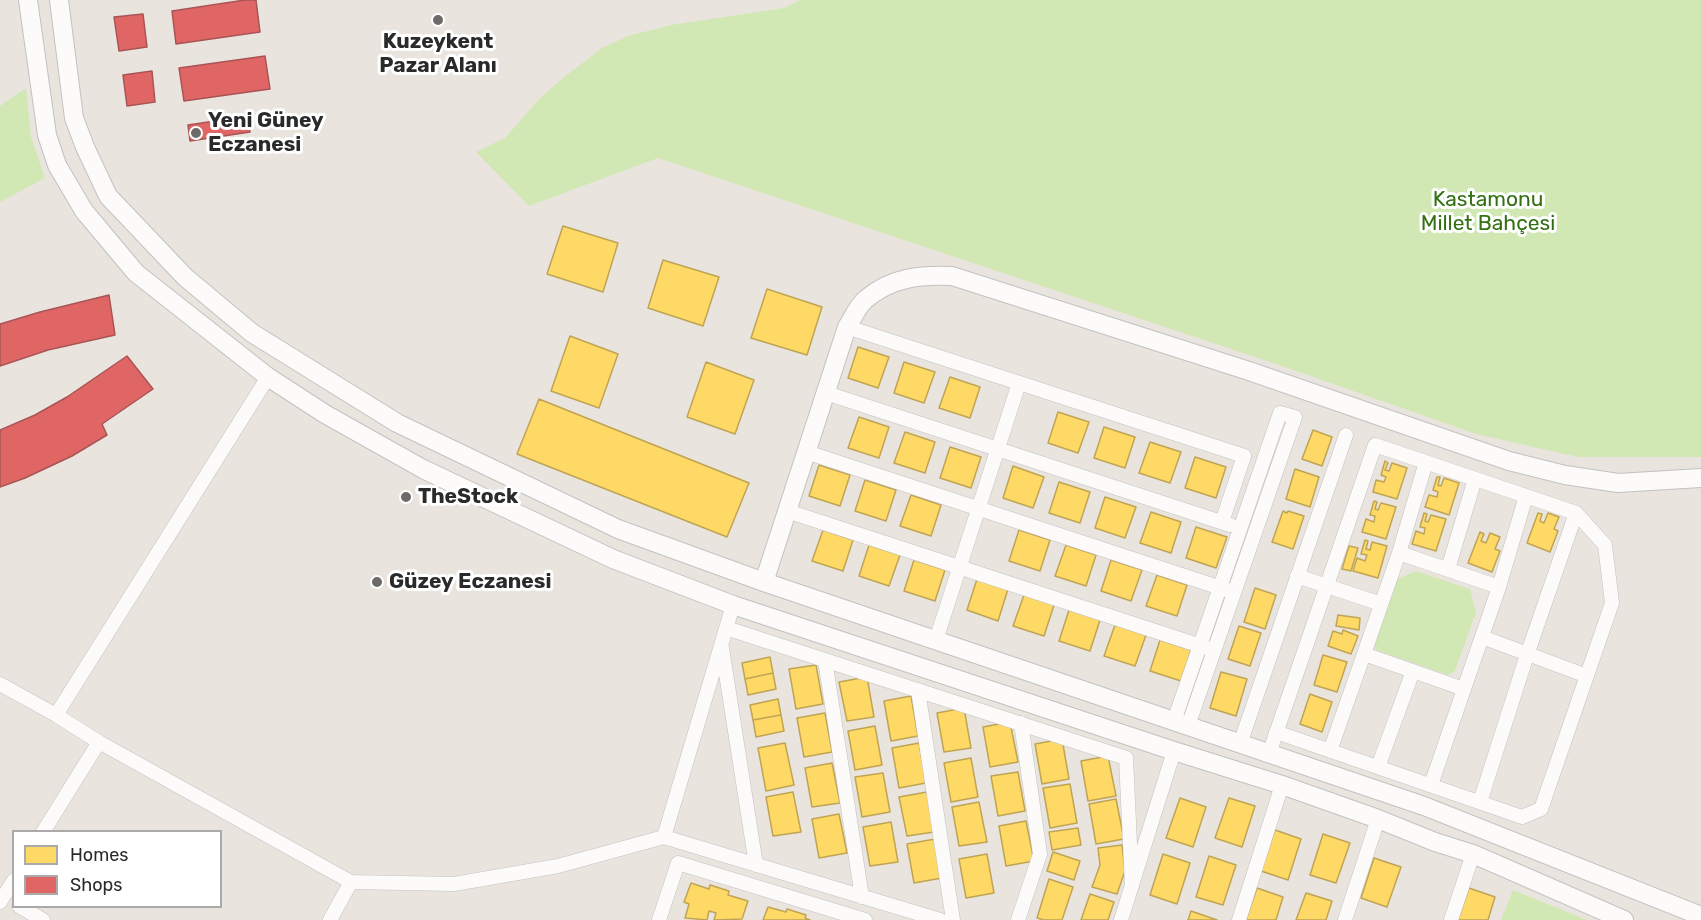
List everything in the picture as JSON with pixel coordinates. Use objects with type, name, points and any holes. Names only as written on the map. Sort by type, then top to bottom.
[{"type":"main road","points":[[27,0],[47,135],[57,165],[84,211],[136,273],[268,377],[325,414],[423,469],[613,559],[733,605],[1282,785],[1378,819],[1435,842],[1473,854],[1624,920]]},
{"type":"main road","points":[[58,0],[74,118],[108,196],[186,277],[252,333],[397,423],[618,529],[764,582],[1424,806],[1701,916]]},
{"type":"main road","points":[[764,582],[847,327],[865,300],[902,279],[921,275],[952,276],[1249,371],[1509,461],[1565,475],[1618,483],[1701,478]]},
{"type":"street","points":[[847,327],[1244,456],[1222,522]]},
{"type":"street","points":[[56,715],[268,377]]},
{"type":"street","points":[[936,640],[1018,382]]},
{"type":"street","points":[[826,393],[1255,533]]},
{"type":"street","points":[[1280,412],[1295,417],[1215,650],[1181,724],[1200,646],[1280,412]]},
{"type":"street","points":[[1240,744],[1346,435]]},
{"type":"street","points":[[1269,754],[1276,732],[1375,445],[1575,513],[1605,545],[1612,603],[1541,809],[1522,817],[1276,732]]},
{"type":"street","points":[[806,452],[1234,593]]},
{"type":"street","points":[[1330,751],[1399,553],[1426,462]]},
{"type":"street","points":[[1448,569],[1475,479]]},
{"type":"street","points":[[1431,785],[1499,587],[1526,496]]},
{"type":"street","points":[[787,511],[1215,650]]},
{"type":"street","points":[[1480,802],[1575,513]]},
{"type":"street","points":[[1399,553],[1499,587]]},
{"type":"street","points":[[1297,576],[1381,604]]},
{"type":"street","points":[[664,837],[733,605]]},
{"type":"street","points":[[726,628],[1126,758],[1132,885]]},
{"type":"street","points":[[1482,637],[1587,676]]},
{"type":"street","points":[[722,643],[756,865]]},
{"type":"street","points":[[1364,654],[1464,689]]},
{"type":"street","points":[[825,660],[862,897]]},
{"type":"street","points":[[1378,767],[1413,671]]},
{"type":"street","points":[[0,684],[99,742],[351,882],[454,884],[558,866],[664,837],[940,920]]},
{"type":"street","points":[[918,690],[953,920]]},
{"type":"street","points":[[1018,920],[1040,854],[1021,723]]},
{"type":"street","points":[[44,830],[99,742]]},
{"type":"street","points":[[1121,920],[1174,751]]},
{"type":"street","points":[[1239,920],[1282,785]]},
{"type":"street","points":[[1345,920],[1378,819]]},
{"type":"street","points":[[1451,920],[1473,854]]},
{"type":"street","points":[[659,920],[678,863],[865,920]]},
{"type":"street","points":[[330,920],[351,882]]},
{"type":"street","points":[[5,901],[12,885]]},
{"type":"street","points":[[22,908],[43,920]]},
{"type":"green space","name":"Kastamonu Millet Bahçesi","points":[[800,0],[1701,0],[1701,457],[1578,457],[1476,434],[1279,365],[658,158],[529,206],[476,152],[505,138],[541,97],[602,48],[628,36],[671,25],[784,8]]},
{"type":"green space","points":[[26,88],[31,137],[45,178],[0,202],[0,106]]},
{"type":"green space","points":[[1416,571],[1470,589],[1476,612],[1455,671],[1448,675],[1376,650],[1373,643],[1395,580]]},
{"type":"green space","points":[[1513,890],[1587,920],[1501,920]]},
{"type":"building: Homes","points":[[563,226],[618,243],[603,292],[547,274]]},
{"type":"building: Homes","points":[[663,260],[719,277],[703,326],[648,308]]},
{"type":"building: Homes","points":[[767,289],[822,307],[807,355],[751,338]]},
{"type":"building: Homes","points":[[570,336],[618,354],[599,408],[551,391]]},
{"type":"building: Homes","points":[[858,347],[889,357],[878,388],[848,378]]},
{"type":"building: Homes","points":[[706,362],[754,380],[735,434],[687,417]]},
{"type":"building: Homes","points":[[904,362],[935,372],[924,403],[894,393]]},
{"type":"building: Homes","points":[[950,377],[980,387],[970,418],[939,408]]},
{"type":"building: Homes","points":[[539,399],[749,483],[727,537],[517,454]]},
{"type":"building: Homes","points":[[1058,412],[1089,422],[1078,453],[1048,443]]},
{"type":"building: Homes","points":[[859,417],[889,427],[879,458],[848,448]]},
{"type":"building: Homes","points":[[1104,427],[1135,437],[1125,468],[1094,458]]},
{"type":"building: Homes","points":[[1313,430],[1332,437],[1322,466],[1302,459]]},
{"type":"building: Homes","points":[[905,432],[935,442],[925,473],[894,463]]},
{"type":"building: Homes","points":[[1150,442],[1181,452],[1170,483],[1139,473]]},
{"type":"building: Homes","points":[[950,447],[981,457],[971,488],[940,478]]},
{"type":"building: Homes","points":[[1195,457],[1226,467],[1216,498],[1185,488]]},
{"type":"building: Homes","points":[[1385,461],[1388,463],[1385,470],[1389,471],[1392,463],[1407,468],[1397,499],[1373,492],[1376,480],[1384,482],[1386,477],[1381,475]]},
{"type":"building: Homes","points":[[819,465],[850,475],[840,506],[809,496]]},
{"type":"building: Homes","points":[[1013,466],[1044,477],[1033,508],[1003,498]]},
{"type":"building: Homes","points":[[1295,469],[1319,477],[1310,507],[1286,499]]},
{"type":"building: Homes","points":[[1437,477],[1440,477],[1438,485],[1441,486],[1444,478],[1459,483],[1449,515],[1425,507],[1429,495],[1437,497],[1438,492],[1433,490]]},
{"type":"building: Homes","points":[[865,480],[896,490],[886,521],[855,511]]},
{"type":"building: Homes","points":[[1059,482],[1090,492],[1080,523],[1049,513]]},
{"type":"building: Homes","points":[[911,495],[941,505],[931,536],[900,526]]},
{"type":"building: Homes","points":[[1105,497],[1136,507],[1125,538],[1095,528]]},
{"type":"building: Homes","points":[[1374,501],[1377,502],[1375,509],[1378,510],[1381,503],[1396,507],[1386,539],[1362,532],[1366,519],[1374,522],[1375,516],[1370,515]]},
{"type":"building: Homes","points":[[1283,511],[1304,516],[1293,549],[1272,542]]},
{"type":"building: Homes","points":[[1151,512],[1181,522],[1171,553],[1140,543]]},
{"type":"building: Homes","points":[[1424,513],[1427,514],[1425,521],[1428,522],[1431,515],[1446,519],[1436,551],[1412,544],[1416,531],[1424,534],[1425,528],[1420,527]]},
{"type":"building: Homes","points":[[1538,513],[1542,514],[1540,521],[1544,523],[1548,513],[1559,517],[1554,529],[1558,531],[1550,552],[1527,543]]},
{"type":"building: Homes","points":[[1196,527],[1227,537],[1216,568],[1186,558]]},
{"type":"building: Homes","points":[[823,530],[853,540],[843,571],[812,561]]},
{"type":"building: Homes","points":[[1019,530],[1050,540],[1040,571],[1009,561]]},
{"type":"building: Homes","points":[[1480,532],[1484,534],[1481,541],[1486,543],[1490,533],[1500,537],[1495,549],[1500,551],[1492,572],[1468,563]]},
{"type":"building: Homes","points":[[1365,540],[1368,541],[1366,549],[1370,550],[1372,542],[1387,546],[1378,578],[1353,571],[1357,558],[1365,561],[1367,555],[1361,554]]},
{"type":"building: Homes","points":[[869,545],[900,555],[889,586],[859,576]]},
{"type":"building: Homes","points":[[1066,545],[1096,555],[1086,586],[1055,576]]},
{"type":"building: Homes","points":[[1349,546],[1358,548],[1351,571],[1342,569]]},
{"type":"building: Homes","points":[[914,560],[945,570],[935,601],[904,591]]},
{"type":"building: Homes","points":[[1111,560],[1142,570],[1131,601],[1101,591]]},
{"type":"building: Homes","points":[[1157,575],[1187,585],[1177,616],[1146,606]]},
{"type":"building: Homes","points":[[977,579],[1008,589],[998,621],[967,610]]},
{"type":"building: Homes","points":[[1255,588],[1276,595],[1265,629],[1244,622]]},
{"type":"building: Homes","points":[[1024,595],[1054,605],[1044,636],[1013,626]]},
{"type":"building: Homes","points":[[1069,610],[1100,620],[1090,651],[1059,641]]},
{"type":"building: Homes","points":[[1338,615],[1360,618],[1359,630],[1336,626]]},
{"type":"building: Homes","points":[[1115,625],[1146,635],[1135,666],[1104,656]]},
{"type":"building: Homes","points":[[1239,626],[1261,633],[1250,666],[1228,659]]},
{"type":"building: Homes","points":[[1343,630],[1358,636],[1351,654],[1328,646],[1333,631],[1342,634]]},
{"type":"building: Homes","points":[[1160,640],[1191,650],[1181,681],[1150,671]]},
{"type":"building: Homes","points":[[1323,655],[1347,662],[1337,692],[1314,685]]},
{"type":"building: Homes","points":[[770,657],[773,673],[745,679],[742,663]]},
{"type":"building: Homes","points":[[816,665],[823,704],[796,709],[789,669]]},
{"type":"building: Homes","points":[[1221,672],[1247,679],[1236,716],[1210,708]]},
{"type":"building: Homes","points":[[773,673],[776,689],[748,695],[745,679]]},
{"type":"building: Homes","points":[[867,677],[874,717],[847,721],[839,682]]},
{"type":"building: Homes","points":[[1310,694],[1332,702],[1322,732],[1300,724]]},
{"type":"building: Homes","points":[[911,696],[918,736],[891,741],[884,701]]},
{"type":"building: Homes","points":[[778,699],[781,715],[753,720],[750,705]]},
{"type":"building: Homes","points":[[964,708],[971,748],[944,752],[937,713]]},
{"type":"building: Homes","points":[[825,713],[832,752],[804,757],[797,718]]},
{"type":"building: Homes","points":[[781,715],[784,731],[756,737],[753,720]]},
{"type":"building: Homes","points":[[1010,722],[1018,762],[990,767],[983,727]]},
{"type":"building: Homes","points":[[875,726],[882,765],[855,770],[848,731]]},
{"type":"building: Homes","points":[[1062,739],[1069,779],[1042,784],[1035,744]]},
{"type":"building: Homes","points":[[785,743],[794,785],[766,791],[758,748]]},
{"type":"building: Homes","points":[[919,743],[926,783],[899,788],[892,748]]},
{"type":"building: Homes","points":[[1108,756],[1116,796],[1088,801],[1081,761]]},
{"type":"building: Homes","points":[[971,758],[978,797],[951,802],[944,763]]},
{"type":"building: Homes","points":[[832,763],[840,803],[812,807],[805,768]]},
{"type":"building: Homes","points":[[1018,772],[1025,811],[998,816],[991,776]]},
{"type":"building: Homes","points":[[883,773],[890,812],[862,817],[855,777]]},
{"type":"building: Homes","points":[[1070,784],[1077,823],[1050,828],[1043,788]]},
{"type":"building: Homes","points":[[793,792],[801,832],[773,836],[766,797]]},
{"type":"building: Homes","points":[[927,792],[934,832],[907,836],[899,797]]},
{"type":"building: Homes","points":[[1180,798],[1206,807],[1193,847],[1166,838]]},
{"type":"building: Homes","points":[[1229,798],[1255,806],[1242,847],[1215,838]]},
{"type":"building: Homes","points":[[1116,799],[1124,839],[1096,844],[1089,804]]},
{"type":"building: Homes","points":[[979,802],[987,842],[959,846],[952,807]]},
{"type":"building: Homes","points":[[839,814],[847,853],[819,858],[812,819]]},
{"type":"building: Homes","points":[[1026,821],[1034,861],[1006,866],[999,826]]},
{"type":"building: Homes","points":[[891,822],[898,862],[870,866],[863,827]]},
{"type":"building: Homes","points":[[1078,828],[1081,845],[1052,850],[1049,832]]},
{"type":"building: Homes","points":[[1275,830],[1301,839],[1288,880],[1261,871]]},
{"type":"building: Homes","points":[[1323,834],[1350,843],[1336,883],[1310,875]]},
{"type":"building: Homes","points":[[935,839],[942,878],[914,883],[907,844]]},
{"type":"building: Homes","points":[[1122,845],[1125,871],[1117,894],[1092,887],[1100,865],[1098,848]]},
{"type":"building: Homes","points":[[1053,852],[1080,861],[1074,880],[1047,871]]},
{"type":"building: Homes","points":[[987,854],[994,893],[966,898],[959,859]]},
{"type":"building: Homes","points":[[1163,854],[1190,863],[1177,904],[1150,895]]},
{"type":"building: Homes","points":[[1209,856],[1236,865],[1223,905],[1196,897]]},
{"type":"building: Homes","points":[[1374,858],[1401,867],[1387,907],[1361,898]]},
{"type":"building: Homes","points":[[1049,879],[1073,887],[1062,920],[1037,918]]},
{"type":"building: Homes","points":[[691,883],[709,889],[710,885],[729,891],[728,895],[748,901],[742,919],[714,920],[716,913],[709,911],[707,920],[685,918],[689,904],[684,902]]},
{"type":"building: Homes","points":[[1257,888],[1283,897],[1276,920],[1246,920]]},
{"type":"building: Homes","points":[[1469,888],[1495,897],[1488,920],[1458,920]]},
{"type":"building: Homes","points":[[1306,893],[1332,901],[1326,920],[1296,920]]},
{"type":"building: Homes","points":[[1090,894],[1114,902],[1108,920],[1081,920]]},
{"type":"building: Homes","points":[[768,907],[786,912],[787,909],[806,915],[805,918],[810,920],[763,920]]},
{"type":"building: Homes","points":[[1191,911],[1217,920],[1188,920]]},
{"type":"building: Shops","points":[[256,0],[260,32],[176,44],[172,11]]},
{"type":"building: Shops","points":[[143,14],[147,47],[119,51],[114,17]]},
{"type":"building: Shops","points":[[265,56],[270,89],[184,101],[179,68]]},
{"type":"building: Shops","points":[[152,71],[155,102],[127,106],[123,75]]},
{"type":"building: Shops","points":[[248,116],[250,132],[190,141],[188,125]]},
{"type":"building: Shops","points":[[109,295],[115,335],[48,350],[0,366],[0,324]]},
{"type":"building: Shops","points":[[127,356],[153,389],[102,424],[107,435],[72,456],[0,487],[0,430],[35,415],[67,397]]},
{"type":"place","name":"Kuzeykent Pazar Alanı","points":[[438,20]]},
{"type":"place","name":"Yeni Güney Eczanesi","points":[[196,133]]},
{"type":"place","name":"TheStock","points":[[406,497]]},
{"type":"place","name":"Güzey Eczanesi","points":[[377,582]]}]
